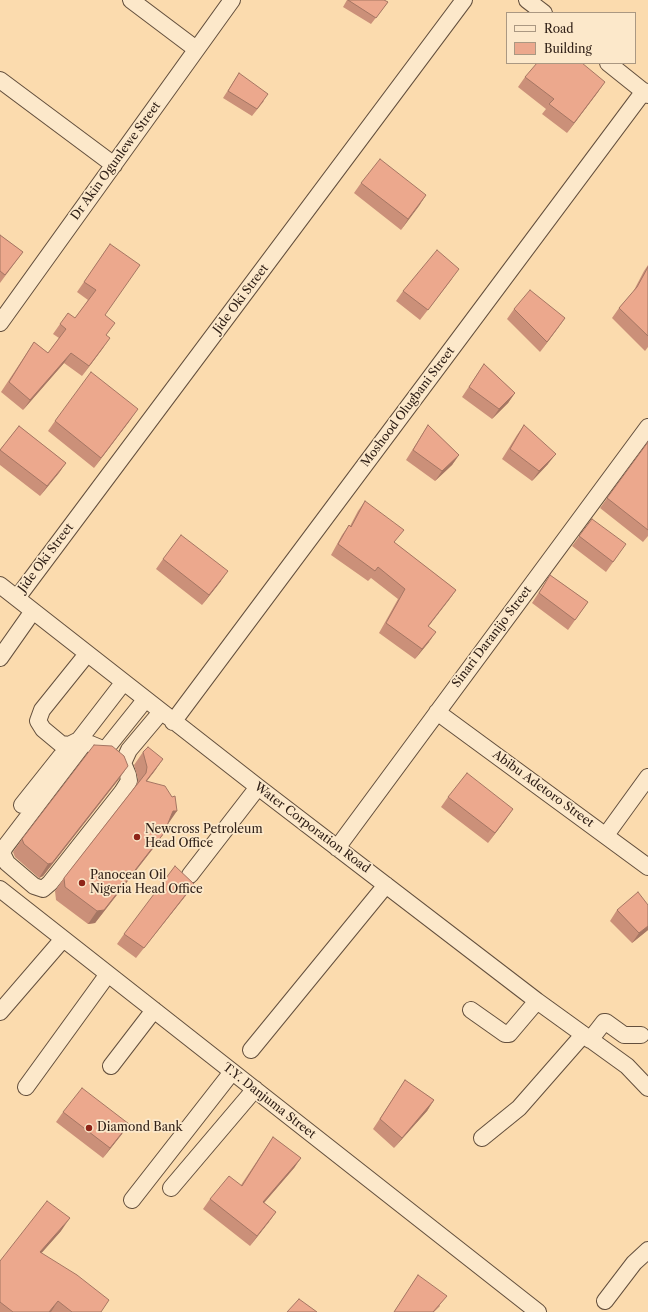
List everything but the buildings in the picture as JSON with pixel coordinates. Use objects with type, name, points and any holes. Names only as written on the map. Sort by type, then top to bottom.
[{"type":"street","points":[[131,0],[196,49]]},
{"type":"street","name":"Dr Akin Ogunlewe Street","points":[[0,323],[232,0]]},
{"type":"street","name":"Jide Oki Street","points":[[17,598],[464,0]]},
{"type":"street","points":[[527,0],[543,12]]},
{"type":"street","points":[[609,64],[646,93]]},
{"type":"street","points":[[0,80],[114,164]]},
{"type":"street","name":"Moshood Olugbani Street","points":[[123,763],[129,750],[167,717],[646,93]]},
{"type":"street","name":"Sinari Daranijo Street","points":[[337,848],[648,427]]},
{"type":"street","name":"Water Corporation Road","points":[[0,585],[123,683],[337,848],[537,1001],[627,1066]]},
{"type":"street","points":[[0,658],[33,611]]},
{"type":"street","points":[[69,745],[61,744],[42,729],[38,720],[42,710],[86,654]]},
{"type":"street","points":[[22,805],[69,745],[79,740],[123,683]]},
{"type":"street","points":[[105,750],[145,700]]},
{"type":"street","name":"Abibu Adetoro Street","points":[[437,712],[648,867]]},
{"type":"street","points":[[88,743],[105,750],[123,763],[128,774],[128,781],[122,792],[50,883],[42,888],[34,886],[7,863],[2,853],[5,847],[82,746],[88,743]]},
{"type":"street","points":[[606,835],[648,777]]},
{"type":"street","points":[[190,875],[258,787]]},
{"type":"street","points":[[251,1050],[386,885]]},
{"type":"street","name":"T.Y. Danjuma Street","points":[[0,889],[538,1312]]},
{"type":"street","points":[[0,1012],[63,939]]},
{"type":"street","points":[[26,1087],[108,974]]},
{"type":"street","points":[[470,1010],[505,1034],[509,1034],[537,1001]]},
{"type":"street","points":[[111,1066],[154,1010]]},
{"type":"street","points":[[482,1138],[525,1103],[604,1022],[624,1035],[641,1035]]},
{"type":"street","points":[[627,1066],[648,1072]]},
{"type":"street","points":[[627,1066],[648,1088]]},
{"type":"street","points":[[132,1200],[232,1072]]},
{"type":"street","points":[[172,1188],[255,1089]]},
{"type":"street","points":[[605,1301],[634,1263],[648,1250]]},
{"type":"place","name":"Newcross Petroleum Head Office","points":[[137,837]]},
{"type":"place","name":"Panocean Oil Nigeria Head Office","points":[[82,883]]},
{"type":"place","name":"Diamond Bank","points":[[89,1128]]}]
